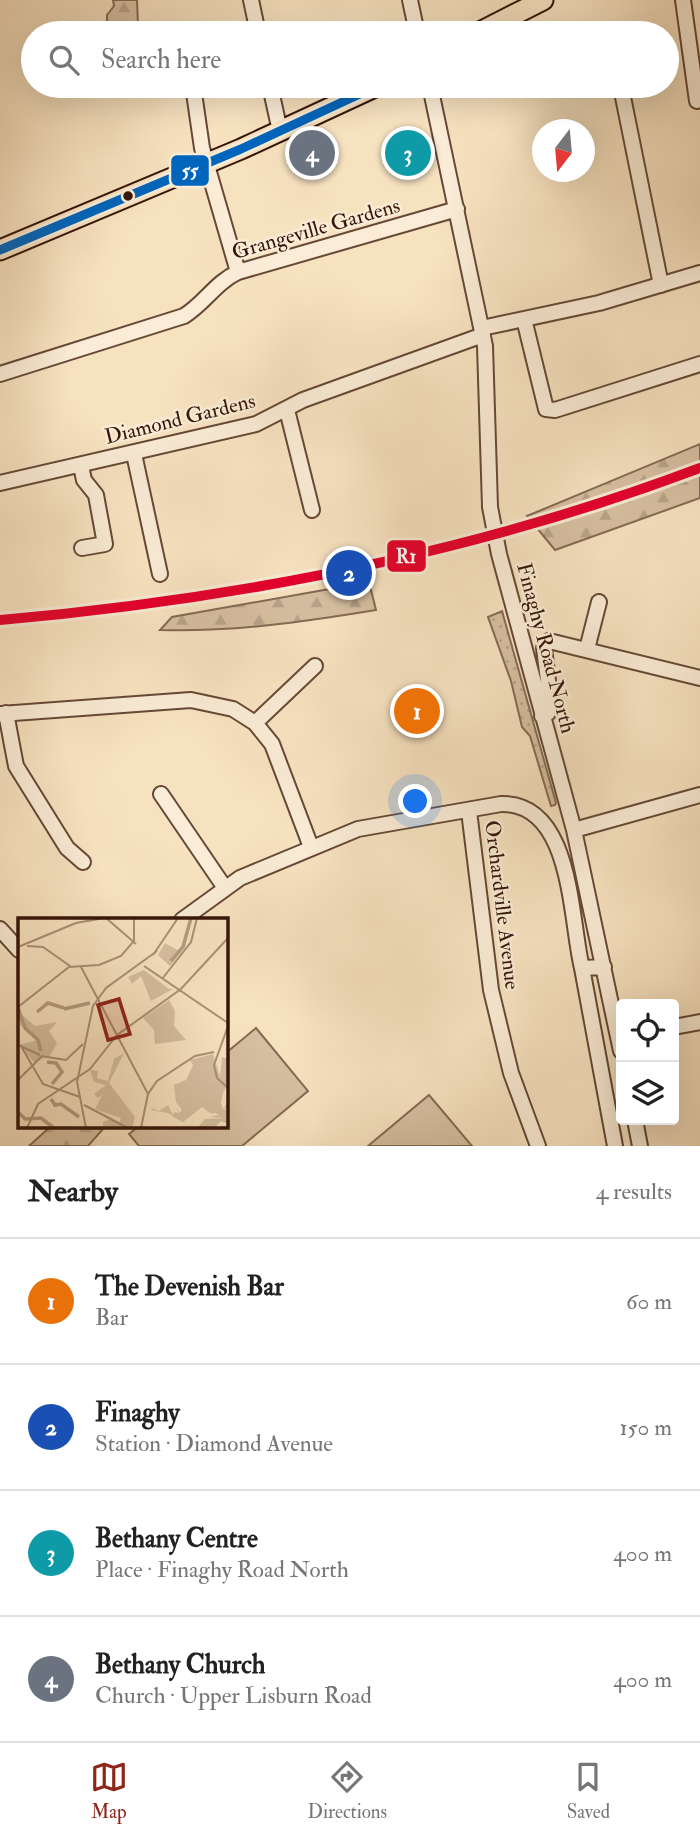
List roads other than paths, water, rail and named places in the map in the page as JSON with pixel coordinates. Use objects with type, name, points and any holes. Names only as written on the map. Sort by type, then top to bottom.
[{"type":"main road","points":[[502,21],[543,0]]},
{"type":"main road","points":[[0,250],[208,163],[351,98]]},
{"type":"street","points":[[251,0],[255,21]]},
{"type":"street","points":[[410,0],[414,21]]},
{"type":"street","points":[[683,0],[697,101]]},
{"type":"street","points":[[194,98],[202,148],[238,272]]},
{"type":"street","points":[[273,98],[280,131]]},
{"type":"street","name":"Finaghy Road North","points":[[433,98],[483,332],[490,507],[508,597],[574,830],[616,1023]]},
{"type":"street","points":[[623,98],[661,285]]},
{"type":"street","name":"Grangeville Gardens","points":[[0,374],[184,316],[196,309],[222,280],[238,272],[457,209]]},
{"type":"street","name":"Diamond Gardens","points":[[0,483],[256,424],[303,400],[483,332],[700,273]]},
{"type":"street","points":[[524,319],[546,409],[555,410],[700,363]]},
{"type":"street","points":[[287,410],[312,510]]},
{"type":"street","points":[[134,454],[160,574]]},
{"type":"street","points":[[81,466],[84,480],[96,495],[105,544],[82,548]]},
{"type":"street","points":[[587,649],[599,602]]},
{"type":"street","points":[[542,716],[548,713],[551,705],[545,644],[554,641],[700,678]]},
{"type":"street","points":[[255,723],[315,666]]},
{"type":"street","points":[[83,862],[68,848],[16,766],[3,713],[191,699],[233,709],[255,723],[272,744],[311,847]]},
{"type":"street","points":[[161,794],[225,888]]},
{"type":"street","points":[[574,830],[700,794]]},
{"type":"street","name":"Orchardville Avenue","points":[[538,1146],[511,1073],[491,990],[469,811],[501,804],[526,807],[543,823],[566,875],[615,1146]]},
{"type":"street","points":[[185,918],[240,878],[358,829],[469,811]]},
{"type":"street","points":[[0,929],[18,949]]},
{"type":"street","points":[[582,968],[604,967]]},
{"type":"street","points":[[679,1026],[700,1022]]},
{"type":"street","points":[[636,1125],[640,1146]]},
{"type":"place","name":"Bethany Church","points":[[312,153]]},
{"type":"place","name":"Bethany Centre","points":[[408,153]]},
{"type":"place","name":"Finaghy","points":[[349,573]]},
{"type":"place","name":"The Devenish Bar","points":[[417,711]]}]
